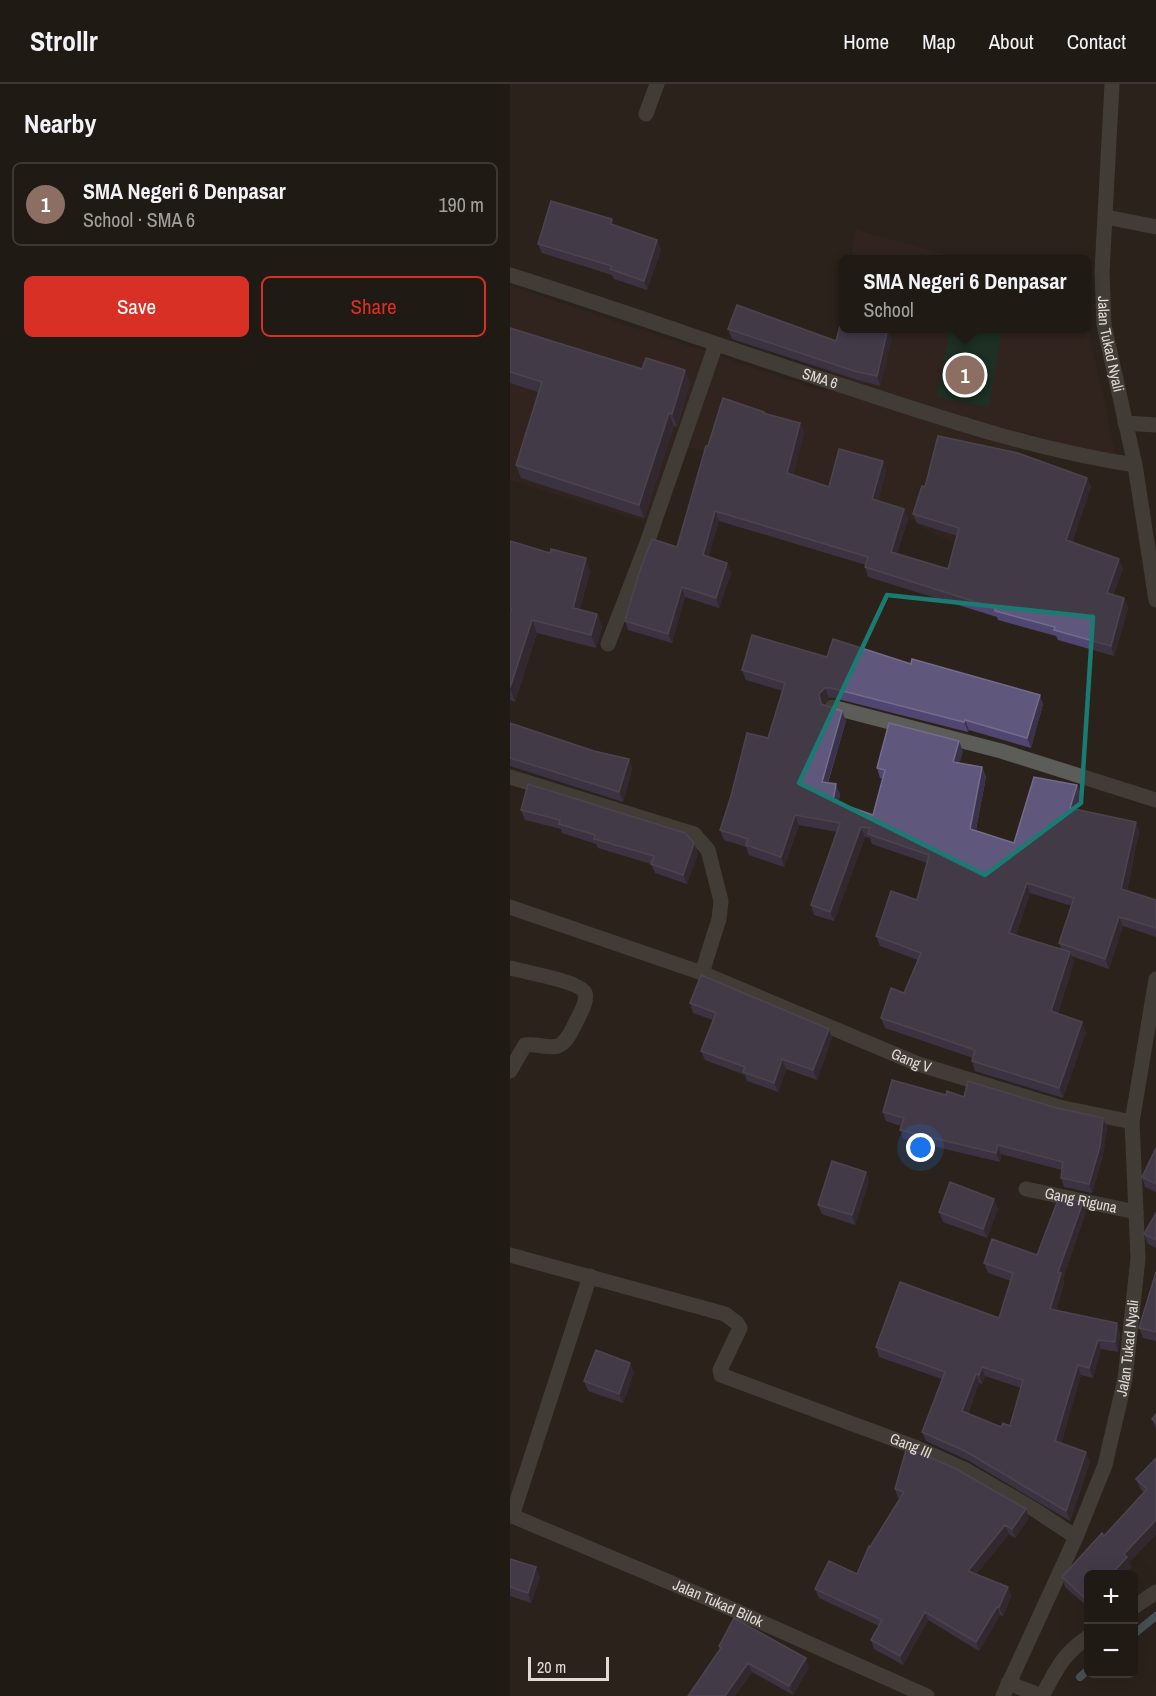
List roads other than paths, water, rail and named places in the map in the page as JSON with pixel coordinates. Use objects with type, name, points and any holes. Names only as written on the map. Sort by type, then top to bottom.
[{"type":"street","points":[[646,114],[657,84]]},
{"type":"street","name":"Jalan Tukad Nyali","points":[[1112,84],[1102,272],[1104,325],[1135,465],[1156,592]]},
{"type":"street","points":[[1106,217],[1156,227]]},
{"type":"street","name":"SMA 6","points":[[510,276],[1002,437],[1096,459],[1135,465]]},
{"type":"street","points":[[608,644],[647,543],[716,344]]},
{"type":"street","points":[[1125,423],[1156,425]]},
{"type":"street","points":[[832,707],[1001,751],[1156,800]]},
{"type":"street","points":[[510,777],[694,834],[702,841],[708,850],[721,901],[719,919],[702,973]]},
{"type":"street","name":"Gang V","points":[[510,908],[702,973],[918,1064],[1059,1107],[1132,1122]]},
{"type":"street","points":[[510,968],[552,977],[574,985],[585,995],[579,1015],[565,1042],[555,1047],[525,1045],[510,1071]]},
{"type":"street","name":"Jalan Tukad Nyali","points":[[1005,1690],[1076,1537],[1104,1465],[1125,1379],[1138,1258],[1132,1122],[1156,979]]},
{"type":"street","name":"Gang Riguna","points":[[1026,1190],[1136,1212]]},
{"type":"street","points":[[510,1255],[591,1276],[511,1516]]},
{"type":"street","name":"Gang III","points":[[591,1276],[715,1310],[734,1320],[740,1330],[720,1372],[721,1375],[845,1420],[954,1465],[1035,1510],[1076,1537]]},
{"type":"street","name":"Jalan Tukad Bilok","points":[[511,1516],[707,1598],[902,1691],[927,1696]]},
{"type":"street","points":[[1138,1604],[1156,1592]]},
{"type":"street","points":[[1005,1690],[1042,1696],[1060,1662],[1071,1649],[1084,1640]]},
{"type":"waterway","points":[[1138,1631],[1156,1616]]},
{"type":"waterway","points":[[1080,1677],[1084,1674]]},
{"type":"place","name":"SMA Negeri 6 Denpasar","points":[[965,375]]}]
